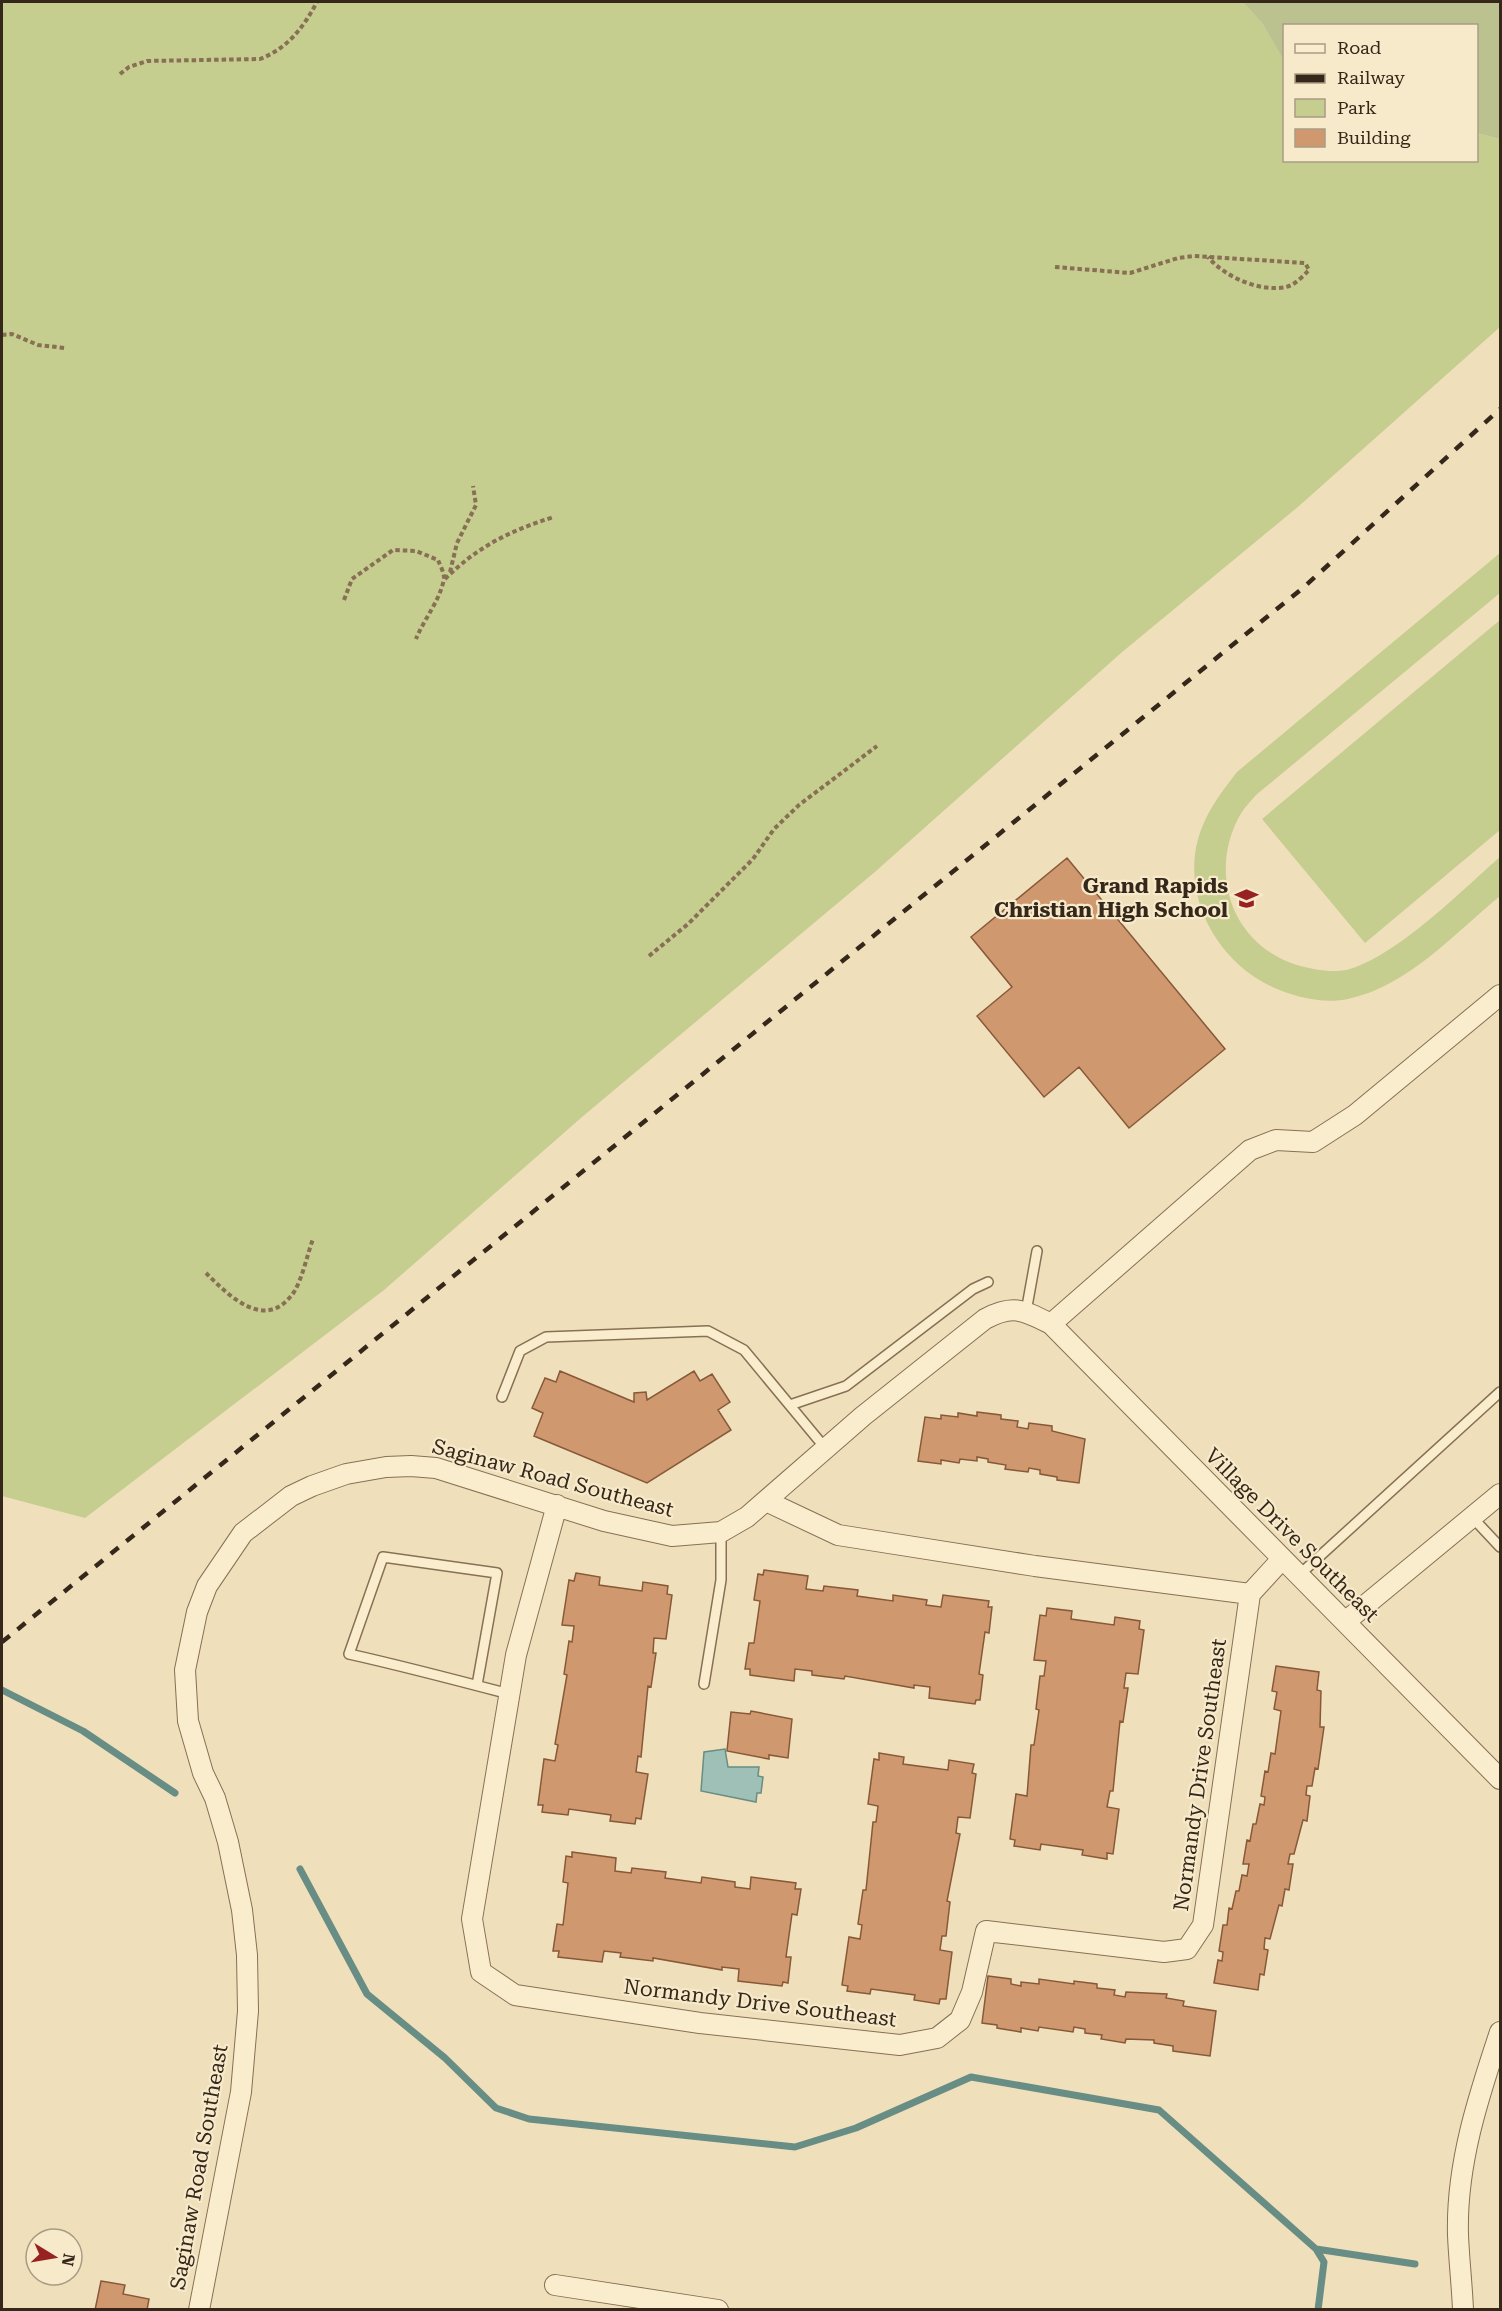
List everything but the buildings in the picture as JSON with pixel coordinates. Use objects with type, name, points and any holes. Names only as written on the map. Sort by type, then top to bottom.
[{"type":"street","points":[[1050,1324],[1250,1150],[1276,1140],[1313,1142],[1355,1115],[1500,995]]},
{"type":"street","name":"Village Drive Southeast","points":[[985,1319],[1003,1310],[1026,1312],[1050,1324],[1500,1779]]},
{"type":"street","name":"Saginaw Road Southeast","points":[[199,2310],[241,2092],[248,2011],[247,1955],[242,1910],[228,1842],[215,1798],[203,1773],[188,1721],[185,1670],[197,1612],[207,1586],[243,1533],[267,1512],[291,1496],[346,1474],[386,1467],[436,1468],[604,1521],[672,1536],[721,1532],[747,1517],[863,1416],[985,1319]]},
{"type":"street","points":[[1346,1622],[1500,1494]]},
{"type":"street","points":[[766,1501],[838,1534],[1035,1566],[1250,1594],[1282,1560]]},
{"type":"street","name":"Normandy Drive Southeast","points":[[557,1505],[516,1655],[472,1919],[481,1972],[515,1995],[700,2023],[900,2045],[937,2038],[960,2020],[972,1992],[986,1930],[1164,1952],[1187,1949],[1203,1925],[1250,1594]]},
{"type":"street","points":[[1463,2310],[1458,2234],[1463,2167],[1476,2104],[1500,2032]]},
{"type":"street","points":[[555,2285],[718,2310]]},
{"type":"lane","points":[[1026,1312],[1037,1251]]},
{"type":"lane","points":[[790,1405],[846,1386],[973,1289],[988,1282]]},
{"type":"lane","points":[[502,1397],[520,1351],[546,1337],[708,1331],[744,1350],[826,1449]]},
{"type":"lane","points":[[1298,1576],[1500,1392]]},
{"type":"lane","points":[[1472,1517],[1500,1547]]},
{"type":"lane","points":[[704,1684],[721,1580],[721,1532]]},
{"type":"lane","points":[[477,1685],[496,1573],[383,1557],[349,1654],[509,1694]]},
{"type":"path","points":[[120,74],[129,67],[147,61],[260,59],[276,53],[289,42],[304,25],[317,2]]},
{"type":"path","points":[[1055,267],[1130,273],[1178,258],[1208,257],[1284,260],[1305,263],[1309,270],[1287,287],[1262,289],[1224,270],[1208,257]]},
{"type":"path","points":[[2,335],[12,334],[38,345],[65,348]]},
{"type":"path","points":[[450,574],[457,543],[476,504],[473,486]]},
{"type":"path","points":[[442,582],[477,550],[503,535],[554,517]]},
{"type":"path","points":[[344,600],[352,579],[393,550],[416,551],[438,560],[444,576],[416,639]]},
{"type":"path","points":[[649,956],[688,924],[753,859],[774,829],[799,805],[878,746]]},
{"type":"path","points":[[206,1274],[240,1304],[263,1311],[270,1310],[287,1299],[295,1290],[313,1239]]},
{"type":"green space","points":[[2,2],[1243,2],[1262,23],[1283,59],[1283,162],[1478,162],[1478,133],[1500,139],[1500,327],[1299,506],[1121,653],[876,871],[582,1117],[384,1290],[85,1518],[2,1496]]},
{"type":"green space","points":[[1243,2],[1500,2],[1500,139],[1478,133],[1478,24],[1283,24],[1283,59],[1262,23]]},
{"type":"green space","points":[[1500,553],[1500,593],[1256,795],[1239,817],[1230,839],[1226,862],[1227,884],[1232,905],[1242,925],[1257,942],[1275,955],[1297,965],[1321,970],[1346,970],[1385,952],[1427,922],[1500,857],[1500,896],[1429,957],[1391,983],[1370,992],[1337,1001],[1314,1000],[1281,991],[1261,981],[1226,952],[1213,934],[1203,914],[1194,870],[1196,847],[1210,811],[1237,772]]},
{"type":"green space","points":[[1500,620],[1500,830],[1365,943],[1262,819]]},
{"type":"water","points":[[725,1749],[728,1767],[759,1767],[758,1776],[763,1777],[761,1793],[757,1793],[756,1802],[701,1791],[704,1752]]},
{"type":"waterway","points":[[2,1690],[83,1731],[175,1793]]},
{"type":"waterway","points":[[300,1869],[367,1994],[445,2058],[496,2108],[529,2119],[795,2147],[856,2128],[971,2077],[1159,2110],[1316,2249],[1415,2264]]},
{"type":"waterway","points":[[1316,2249],[1324,2262],[1318,2310]]},
{"type":"railway","points":[[2,1642],[1304,587],[1500,409]]},
{"type":"place","name":"Grand Rapids Christian High School","points":[[1246,898]]}]
